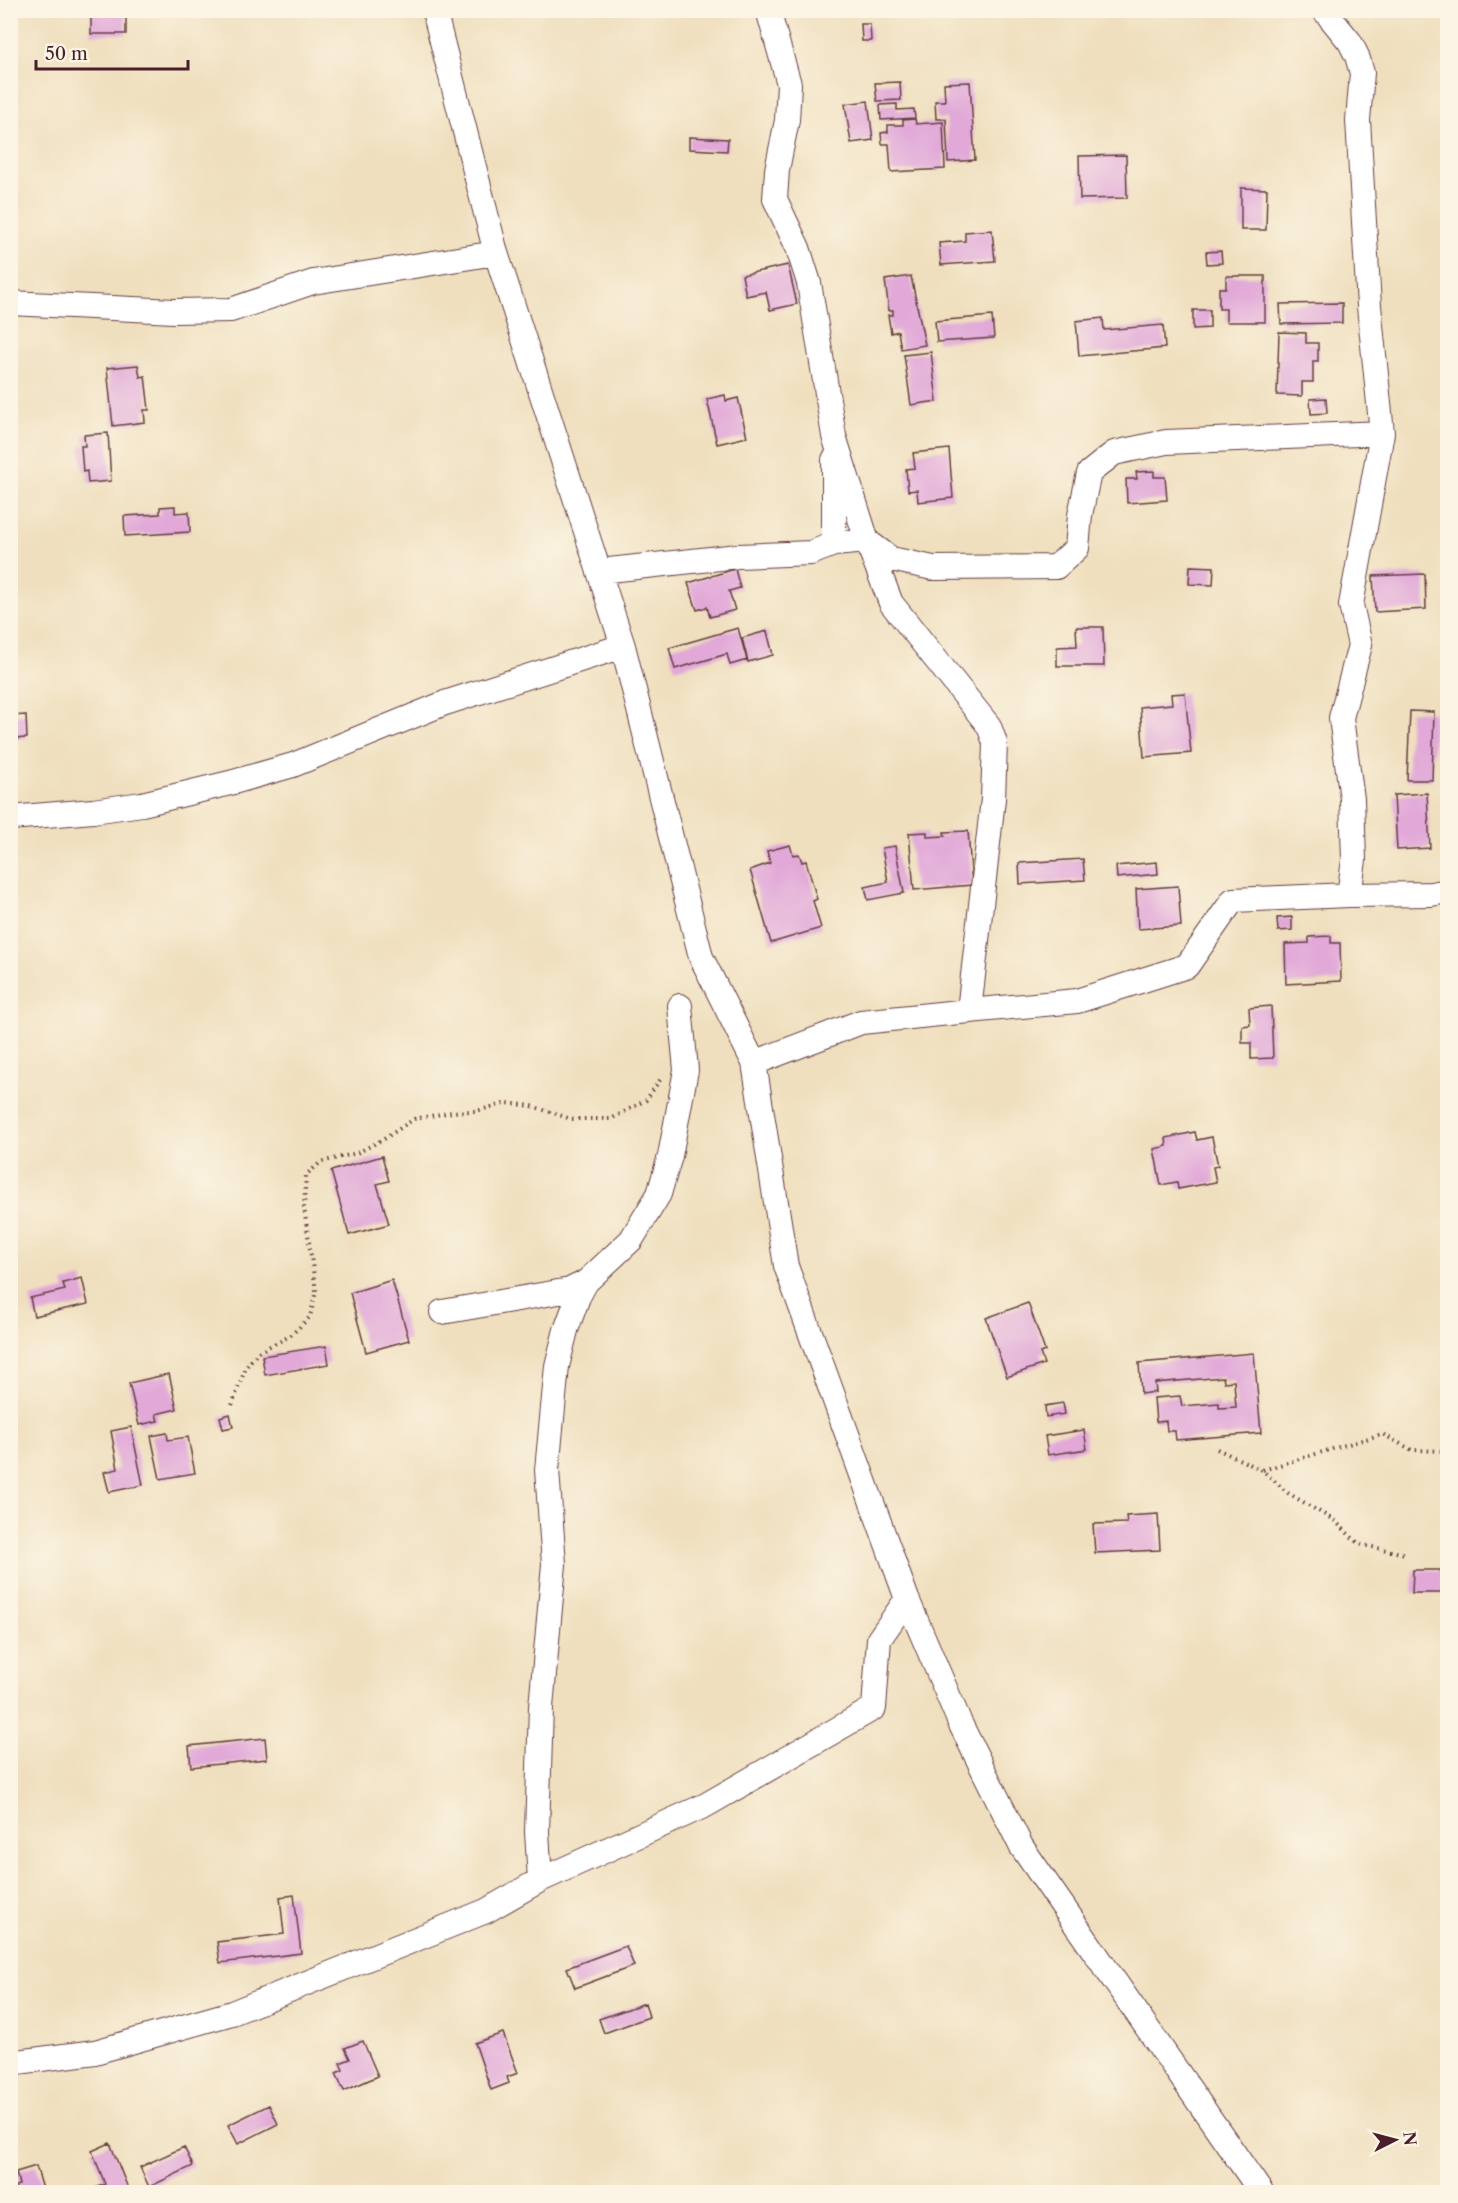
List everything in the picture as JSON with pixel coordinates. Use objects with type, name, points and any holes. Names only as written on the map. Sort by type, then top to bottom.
[{"type":"street","points":[[434,10],[495,253],[623,646],[701,957],[754,1063],[786,1266],[907,1599],[960,1723],[1021,1846],[1262,2193]]},
{"type":"street","points":[[768,10],[789,84],[787,120],[777,170],[776,199],[798,248],[809,283],[834,436],[867,541],[891,603],[989,726],[995,743],[993,799],[969,1011]]},
{"type":"street","points":[[1324,10],[1350,42],[1362,73],[1359,132],[1370,306],[1382,433],[1351,605],[1360,645],[1341,718],[1352,799],[1354,860],[1349,894]]},
{"type":"street","points":[[10,303],[174,311],[231,310],[313,282],[495,253]]},
{"type":"street","points":[[600,572],[738,556],[811,553],[834,544],[867,541],[891,559],[933,568],[1056,567],[1077,548],[1080,515],[1089,473],[1114,453],[1166,442],[1382,433]]},
{"type":"street","points":[[834,436],[834,544]]},
{"type":"street","points":[[10,819],[142,804],[230,783],[293,765],[445,703],[623,646]]},
{"type":"street","points":[[754,1063],[861,1022],[1077,1001],[1187,966],[1233,900],[1349,894],[1431,894],[1448,891]]},
{"type":"street","points":[[442,1312],[570,1290],[586,1282],[631,1240],[659,1194],[670,1156],[686,1070],[680,1006]]},
{"type":"street","points":[[540,1880],[537,1832],[541,1707],[554,1564],[547,1470],[557,1366],[566,1330],[586,1282]]},
{"type":"street","points":[[10,2063],[95,2052],[232,2013],[486,1911],[540,1880],[706,1805],[874,1708],[879,1639],[907,1599]]},
{"type":"path","points":[[232,1405],[246,1367],[258,1352],[290,1336],[310,1317],[316,1291],[304,1207],[306,1175],[321,1162],[357,1153],[384,1140],[414,1119],[452,1112],[477,1111],[507,1103],[532,1106],[571,1119],[610,1119],[646,1100],[662,1076],[664,1067]]},
{"type":"path","points":[[1262,1470],[1382,1434],[1412,1450],[1448,1451]]},
{"type":"path","points":[[1217,1449],[1262,1470],[1288,1493],[1335,1521],[1359,1545],[1405,1554]]},
{"type":"building","points":[[91,10],[126,10],[126,34],[91,34]]},
{"type":"building","points":[[861,24],[870,24],[871,41],[862,41]]},
{"type":"building","points":[[900,82],[901,100],[877,101],[875,83]]},
{"type":"building","points":[[970,82],[975,160],[948,162],[946,119],[936,119],[935,101],[945,101],[944,83]]},
{"type":"building","points":[[868,101],[873,140],[851,143],[845,104]]},
{"type":"building","points":[[897,104],[897,110],[914,109],[915,118],[881,120],[880,105]]},
{"type":"building","points":[[915,119],[916,124],[943,122],[945,169],[891,172],[889,144],[882,144],[881,133],[888,132],[888,125],[903,125],[903,120]]},
{"type":"building","points":[[689,137],[728,139],[727,151],[689,149]]},
{"type":"building","points":[[1126,155],[1127,198],[1080,199],[1079,156]]},
{"type":"building","points":[[1241,188],[1267,189],[1266,230],[1241,230]]},
{"type":"building","points":[[992,230],[995,261],[941,265],[939,243],[965,241],[965,232]]},
{"type":"building","points":[[1221,251],[1222,263],[1207,264],[1206,252]]},
{"type":"building","points":[[788,265],[797,304],[770,310],[766,292],[746,296],[742,275]]},
{"type":"building","points":[[911,276],[925,345],[901,349],[898,331],[891,333],[888,315],[893,315],[893,310],[889,311],[885,280]]},
{"type":"building","points":[[1226,276],[1265,276],[1265,322],[1226,322],[1226,309],[1219,309],[1219,288],[1226,288]]},
{"type":"building","points":[[1342,303],[1342,323],[1281,324],[1280,304]]},
{"type":"building","points":[[1193,310],[1210,310],[1210,328],[1193,329]]},
{"type":"building","points":[[992,316],[994,338],[937,342],[935,321]]},
{"type":"building","points":[[1103,318],[1104,330],[1163,325],[1165,348],[1079,356],[1076,321]]},
{"type":"building","points":[[1279,332],[1306,333],[1306,343],[1318,343],[1318,361],[1313,361],[1313,382],[1302,382],[1302,396],[1277,395]]},
{"type":"building","points":[[931,352],[937,401],[911,405],[904,355]]},
{"type":"building","points":[[138,365],[140,377],[145,376],[149,410],[144,410],[145,422],[113,426],[107,368]]},
{"type":"building","points":[[725,395],[726,401],[738,398],[747,437],[717,444],[707,399]]},
{"type":"building","points":[[1326,398],[1327,413],[1311,414],[1310,399]]},
{"type":"building","points":[[108,433],[111,481],[88,483],[87,471],[83,472],[81,446],[85,446],[84,435]]},
{"type":"building","points":[[949,449],[953,498],[918,502],[917,490],[908,491],[906,469],[915,468],[913,453]]},
{"type":"building","points":[[1154,471],[1154,477],[1165,477],[1167,500],[1127,503],[1126,479],[1137,479],[1136,472]]},
{"type":"building","points":[[175,506],[175,513],[189,512],[190,532],[125,536],[124,516],[160,514],[160,507]]},
{"type":"building","points":[[1190,566],[1214,567],[1213,585],[1189,584]]},
{"type":"building","points":[[735,569],[740,588],[729,591],[735,610],[710,617],[707,607],[697,610],[688,583]]},
{"type":"building","points":[[1425,574],[1426,609],[1375,612],[1373,576]]},
{"type":"building","points":[[1076,627],[1103,627],[1104,666],[1057,666],[1057,647],[1077,646]]},
{"type":"building","points":[[738,628],[747,660],[730,665],[727,654],[675,669],[669,648]]},
{"type":"building","points":[[767,631],[773,655],[748,662],[742,638]]},
{"type":"building","points":[[1185,693],[1191,753],[1144,757],[1140,707],[1172,704],[1171,694]]},
{"type":"building","points":[[1410,711],[1434,712],[1432,780],[1407,780]]},
{"type":"building","points":[[26,715],[27,738],[10,739],[10,716]]},
{"type":"building","points":[[1427,793],[1430,848],[1397,850],[1394,795]]},
{"type":"building","points":[[968,831],[972,885],[914,890],[909,833],[927,832],[927,837],[945,836],[944,832]]},
{"type":"building","points":[[790,845],[793,855],[799,854],[802,862],[806,861],[817,899],[813,901],[821,928],[771,943],[750,870],[770,863],[767,851]]},
{"type":"building","points":[[895,846],[904,893],[868,900],[865,887],[888,882],[882,848]]},
{"type":"building","points":[[1083,859],[1085,880],[1020,884],[1019,863]]},
{"type":"building","points":[[1157,862],[1158,874],[1117,878],[1116,866]]},
{"type":"building","points":[[1178,886],[1181,926],[1138,929],[1136,889]]},
{"type":"building","points":[[1292,917],[1292,930],[1278,931],[1277,918]]},
{"type":"building","points":[[1331,936],[1331,943],[1340,943],[1341,981],[1286,984],[1285,944],[1309,943],[1309,937]]},
{"type":"building","points":[[1271,1006],[1273,1058],[1251,1059],[1251,1043],[1242,1043],[1242,1026],[1250,1025],[1249,1008]]},
{"type":"building","points":[[1195,1132],[1197,1140],[1212,1137],[1218,1166],[1213,1167],[1216,1182],[1178,1189],[1177,1182],[1161,1185],[1154,1149],[1167,1146],[1166,1138]]},
{"type":"building","points":[[382,1156],[389,1181],[377,1184],[389,1224],[349,1235],[331,1171]]},
{"type":"building","points":[[82,1278],[88,1304],[34,1316],[30,1298],[65,1290],[63,1283]]},
{"type":"building","points":[[392,1280],[409,1340],[366,1352],[350,1293]]},
{"type":"building","points":[[1028,1303],[1045,1351],[1040,1353],[1044,1364],[1007,1377],[986,1318]]},
{"type":"building","points":[[326,1346],[329,1364],[265,1375],[262,1356]]},
{"type":"building","points":[[1254,1353],[1261,1433],[1176,1440],[1175,1431],[1167,1431],[1166,1421],[1156,1422],[1154,1398],[1180,1396],[1182,1406],[1219,1403],[1219,1408],[1236,1407],[1234,1381],[1224,1382],[1223,1377],[1155,1383],[1156,1392],[1141,1394],[1139,1363]]},
{"type":"building","points":[[169,1374],[177,1409],[156,1414],[158,1421],[139,1425],[129,1383]]},
{"type":"building","points":[[1063,1403],[1065,1414],[1046,1417],[1045,1406]]},
{"type":"building","points":[[230,1414],[233,1427],[223,1429],[220,1417]]},
{"type":"building","points":[[131,1427],[143,1485],[109,1492],[104,1472],[118,1469],[111,1431]]},
{"type":"building","points":[[1084,1430],[1087,1449],[1048,1455],[1045,1436]]},
{"type":"building","points":[[167,1433],[168,1440],[188,1437],[195,1473],[160,1479],[151,1436]]},
{"type":"building","points":[[1158,1514],[1160,1550],[1095,1553],[1093,1524],[1127,1523],[1126,1516]]},
{"type":"building","points":[[1413,1570],[1441,1570],[1441,1593],[1412,1593]]},
{"type":"building","points":[[265,1738],[267,1759],[191,1767],[189,1746]]},
{"type":"building","points":[[294,1895],[301,1953],[220,1963],[217,1942],[284,1934],[280,1897]]},
{"type":"building","points":[[626,1946],[634,1966],[575,1988],[567,1968]]},
{"type":"building","points":[[645,2003],[649,2017],[604,2033],[599,2019]]},
{"type":"building","points":[[503,2033],[518,2073],[507,2077],[509,2083],[491,2090],[475,2043]]},
{"type":"building","points":[[363,2041],[378,2076],[344,2091],[336,2073],[343,2070],[340,2063],[350,2059],[345,2048]]},
{"type":"building","points":[[269,2105],[278,2124],[238,2144],[228,2125]]},
{"type":"building","points":[[110,2143],[129,2191],[85,2192],[105,2184],[92,2151]]},
{"type":"building","points":[[184,2147],[193,2166],[149,2187],[140,2167]]},
{"type":"building","points":[[36,2166],[44,2192],[17,2192],[15,2186],[19,2185],[16,2172]]}]
